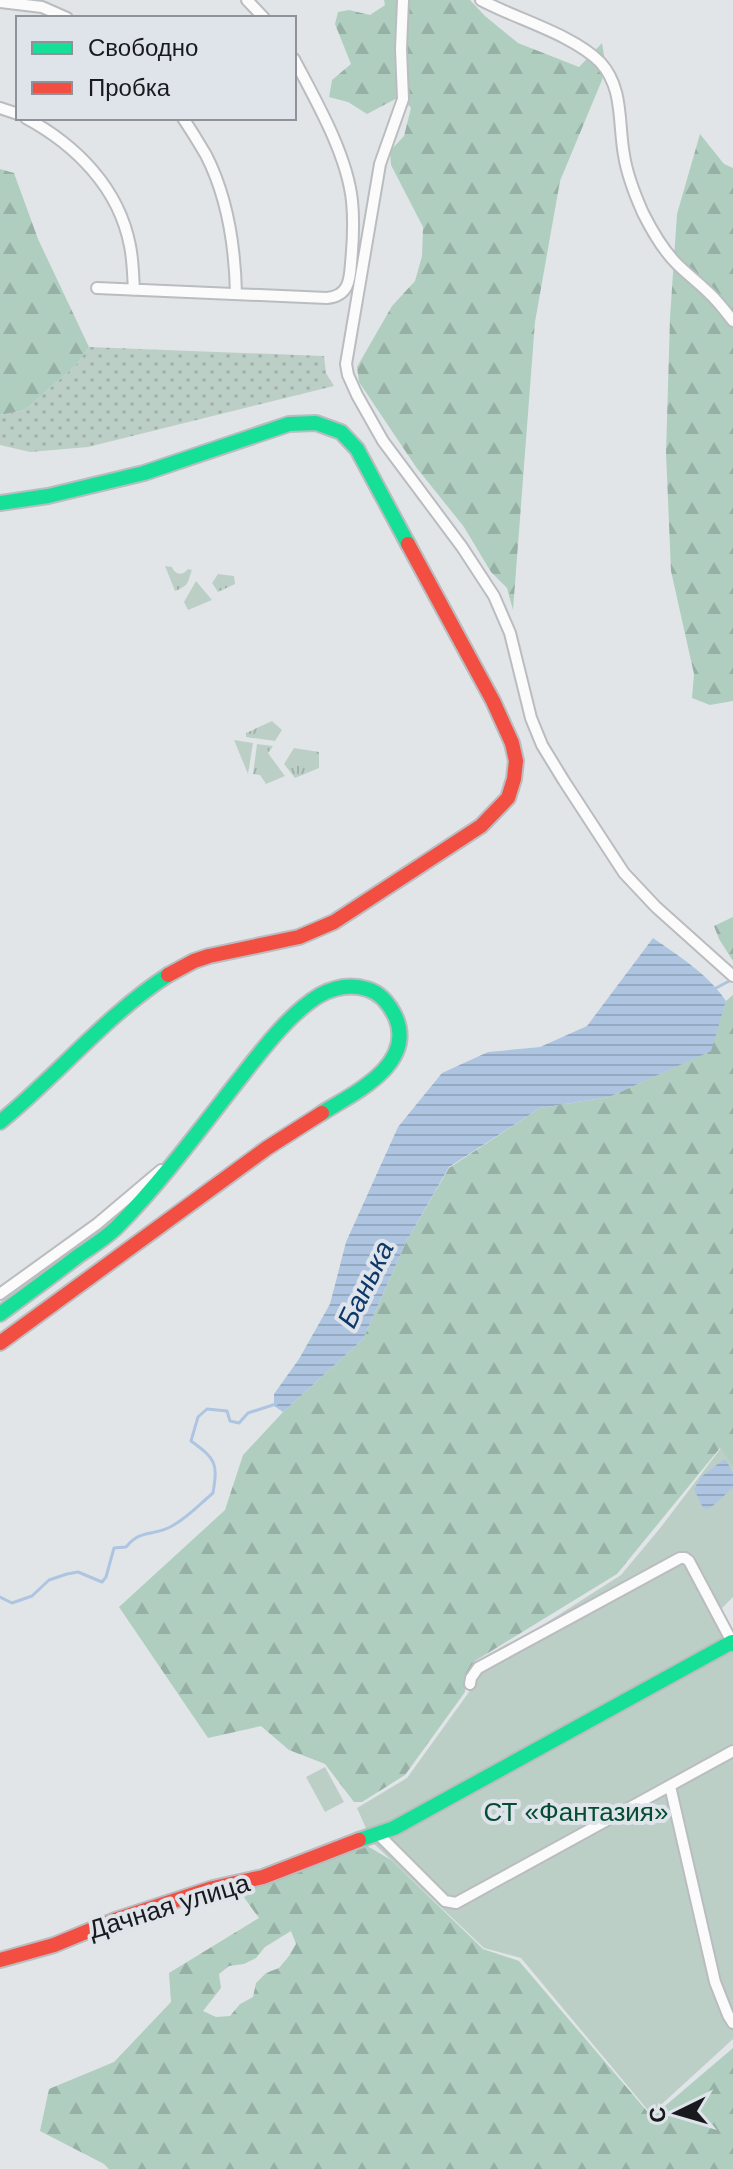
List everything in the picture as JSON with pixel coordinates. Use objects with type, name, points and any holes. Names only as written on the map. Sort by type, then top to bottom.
[{"type":"street","points":[[247,0],[262,16]]},
{"type":"street","points":[[403,0],[403,99],[380,164],[346,364],[348,375],[383,441],[462,547],[494,596],[510,633],[531,718],[542,745],[564,781],[624,873],[656,907],[733,976]]},
{"type":"street","points":[[481,0],[567,40],[603,65],[614,85],[621,111],[623,154],[629,176],[656,238],[733,321]]},
{"type":"street","points":[[0,2],[42,7],[62,16]]},
{"type":"street","points":[[97,288],[341,295],[350,278],[352,200],[326,123],[296,63]]},
{"type":"street","points":[[30,120],[50,131],[80,155],[103,182],[121,215],[130,245],[134,290]]},
{"type":"street","points":[[184,120],[207,158],[225,205],[235,255],[236,294]]},
{"type":"street","points":[[0,503],[48,496],[144,473],[289,424],[316,423],[341,432],[357,449],[441,604],[505,727],[516,761],[508,798],[469,835],[314,932],[295,940],[253,946],[198,960],[160,979],[0,1122]]},
{"type":"street","points":[[0,1314],[114,1230],[143,1200],[256,1058],[292,1018],[319,996],[341,987],[357,986],[380,995],[391,1006],[400,1028],[399,1044],[394,1059],[374,1080],[267,1148],[0,1343]]},
{"type":"street","points":[[0,1294],[97,1224],[183,1150]]},
{"type":"street","points":[[470,1684],[478,1668],[680,1558],[689,1561],[732,1643]]},
{"type":"street","name":"Дачная улица","points":[[0,1960],[54,1945],[115,1920],[199,1893],[263,1877],[394,1828],[732,1643]]},
{"type":"street","points":[[377,1833],[445,1901],[456,1903],[733,1751]]},
{"type":"street","points":[[670,1786],[715,1982],[733,2023]]},
{"type":"green space","points":[[384,0],[470,0],[518,43],[579,67],[602,43],[605,61],[602,80],[560,181],[535,322],[513,610],[507,588],[491,572],[464,527],[416,467],[359,382],[357,367],[392,306],[415,281],[422,256],[423,227],[391,165],[390,151],[404,136],[411,108],[403,95],[367,114],[348,102],[329,97],[332,80],[351,64],[335,24],[338,12],[349,10],[370,15],[385,5]]},
{"type":"green space","points":[[700,134],[724,164],[733,168],[733,701],[710,705],[692,698],[694,674],[671,571],[666,453],[677,214]]},
{"type":"green space","points":[[0,169],[14,173],[38,239],[89,347],[76,365],[25,410],[0,415]]},
{"type":"green space","points":[[89,347],[324,356],[326,373],[334,386],[88,447],[30,452],[0,445],[0,415],[25,410],[76,365]]},
{"type":"green space","points":[[165,566],[172,567],[179,574],[192,570],[186,585],[175,591]]},
{"type":"green space","points":[[218,574],[234,576],[235,584],[218,592],[212,583]]},
{"type":"green space","points":[[196,581],[212,600],[188,610],[184,602]]},
{"type":"green space","points":[[272,721],[282,730],[275,741],[246,737],[246,733]]},
{"type":"green space","points":[[234,740],[253,743],[248,774]]},
{"type":"green space","points":[[257,744],[273,746],[268,753],[285,776],[266,784],[260,775],[253,774]]},
{"type":"green space","points":[[294,748],[319,752],[319,768],[295,778],[284,764]]},
{"type":"green space","points":[[733,917],[733,961],[714,926]]},
{"type":"green space","points":[[733,995],[733,1468],[720,1448],[617,1574],[475,1661],[465,1679],[465,1692],[405,1775],[362,1802],[354,1802],[325,1764],[289,1750],[261,1726],[208,1738],[119,1607],[225,1510],[243,1455],[283,1412],[363,1339],[406,1242],[449,1168],[540,1108],[609,1097],[710,1051],[726,1001]]},
{"type":"green space","name":"СТ «Фантазия»","points":[[721,1448],[733,1468],[733,1597],[718,1612],[733,1639],[733,2039],[651,2114],[521,1958],[484,1948],[372,1842],[357,1808],[407,1778],[469,1692],[466,1679],[477,1667],[621,1575]]},
{"type":"green space","points":[[325,1767],[344,1802],[325,1812],[306,1777]]},
{"type":"green space","points":[[364,1844],[391,1860],[483,1949],[519,1961],[652,2117],[733,2048],[733,2169],[109,2169],[40,2131],[49,2089],[114,2062],[171,2002],[169,1973],[259,1918],[243,1896],[244,1885],[271,1882]],"holes":[[[291,1931],[296,1944],[279,1968],[266,1973],[256,1983],[253,1997],[240,2004],[230,2016],[216,2017],[203,2011],[221,1988],[219,1974],[229,1966],[256,1958],[265,1947]]]},
{"type":"water","points":[[653,938],[702,974],[726,1001],[711,1051],[609,1097],[540,1108],[449,1167],[406,1242],[363,1339],[283,1412],[274,1406],[274,1394],[299,1359],[330,1304],[346,1242],[398,1127],[442,1073],[488,1052],[540,1047],[587,1026]]},
{"type":"water","points":[[723,1460],[733,1473],[733,1488],[711,1507],[703,1508],[694,1489],[701,1477]]},
{"type":"waterway","name":"Банька","points":[[716,988],[733,979]]},
{"type":"waterway","name":"Банька","points":[[0,1597],[12,1603],[32,1596],[49,1580],[78,1572],[102,1582],[114,1548],[126,1547],[137,1537],[172,1526],[213,1493],[213,1462],[206,1452],[191,1441],[198,1417],[207,1409],[227,1411],[230,1421],[239,1423],[248,1413],[276,1404]]},
{"type":"traffic: fast","points":[[0,503],[48,496],[144,473],[289,424],[316,423],[341,432],[357,449],[408,544]]},
{"type":"traffic: fast","points":[[0,1122],[102,1027],[168,975]]},
{"type":"traffic: fast","points":[[0,1314],[117,1227],[164,1175],[265,1047],[297,1012],[320,995],[337,988],[361,987],[377,993],[396,1018],[400,1035],[397,1050],[378,1076],[322,1113]]},
{"type":"traffic: fast","points":[[359,1840],[394,1828],[733,1644]]},
{"type":"traffic: jam","points":[[168,975],[209,956],[299,937],[334,922],[481,826],[508,798],[516,761],[512,743],[493,701],[408,544]]},
{"type":"traffic: jam","points":[[0,1343],[267,1148],[322,1113]]},
{"type":"traffic: jam","points":[[0,1960],[54,1945],[115,1920],[213,1888],[263,1877],[359,1840]]}]
